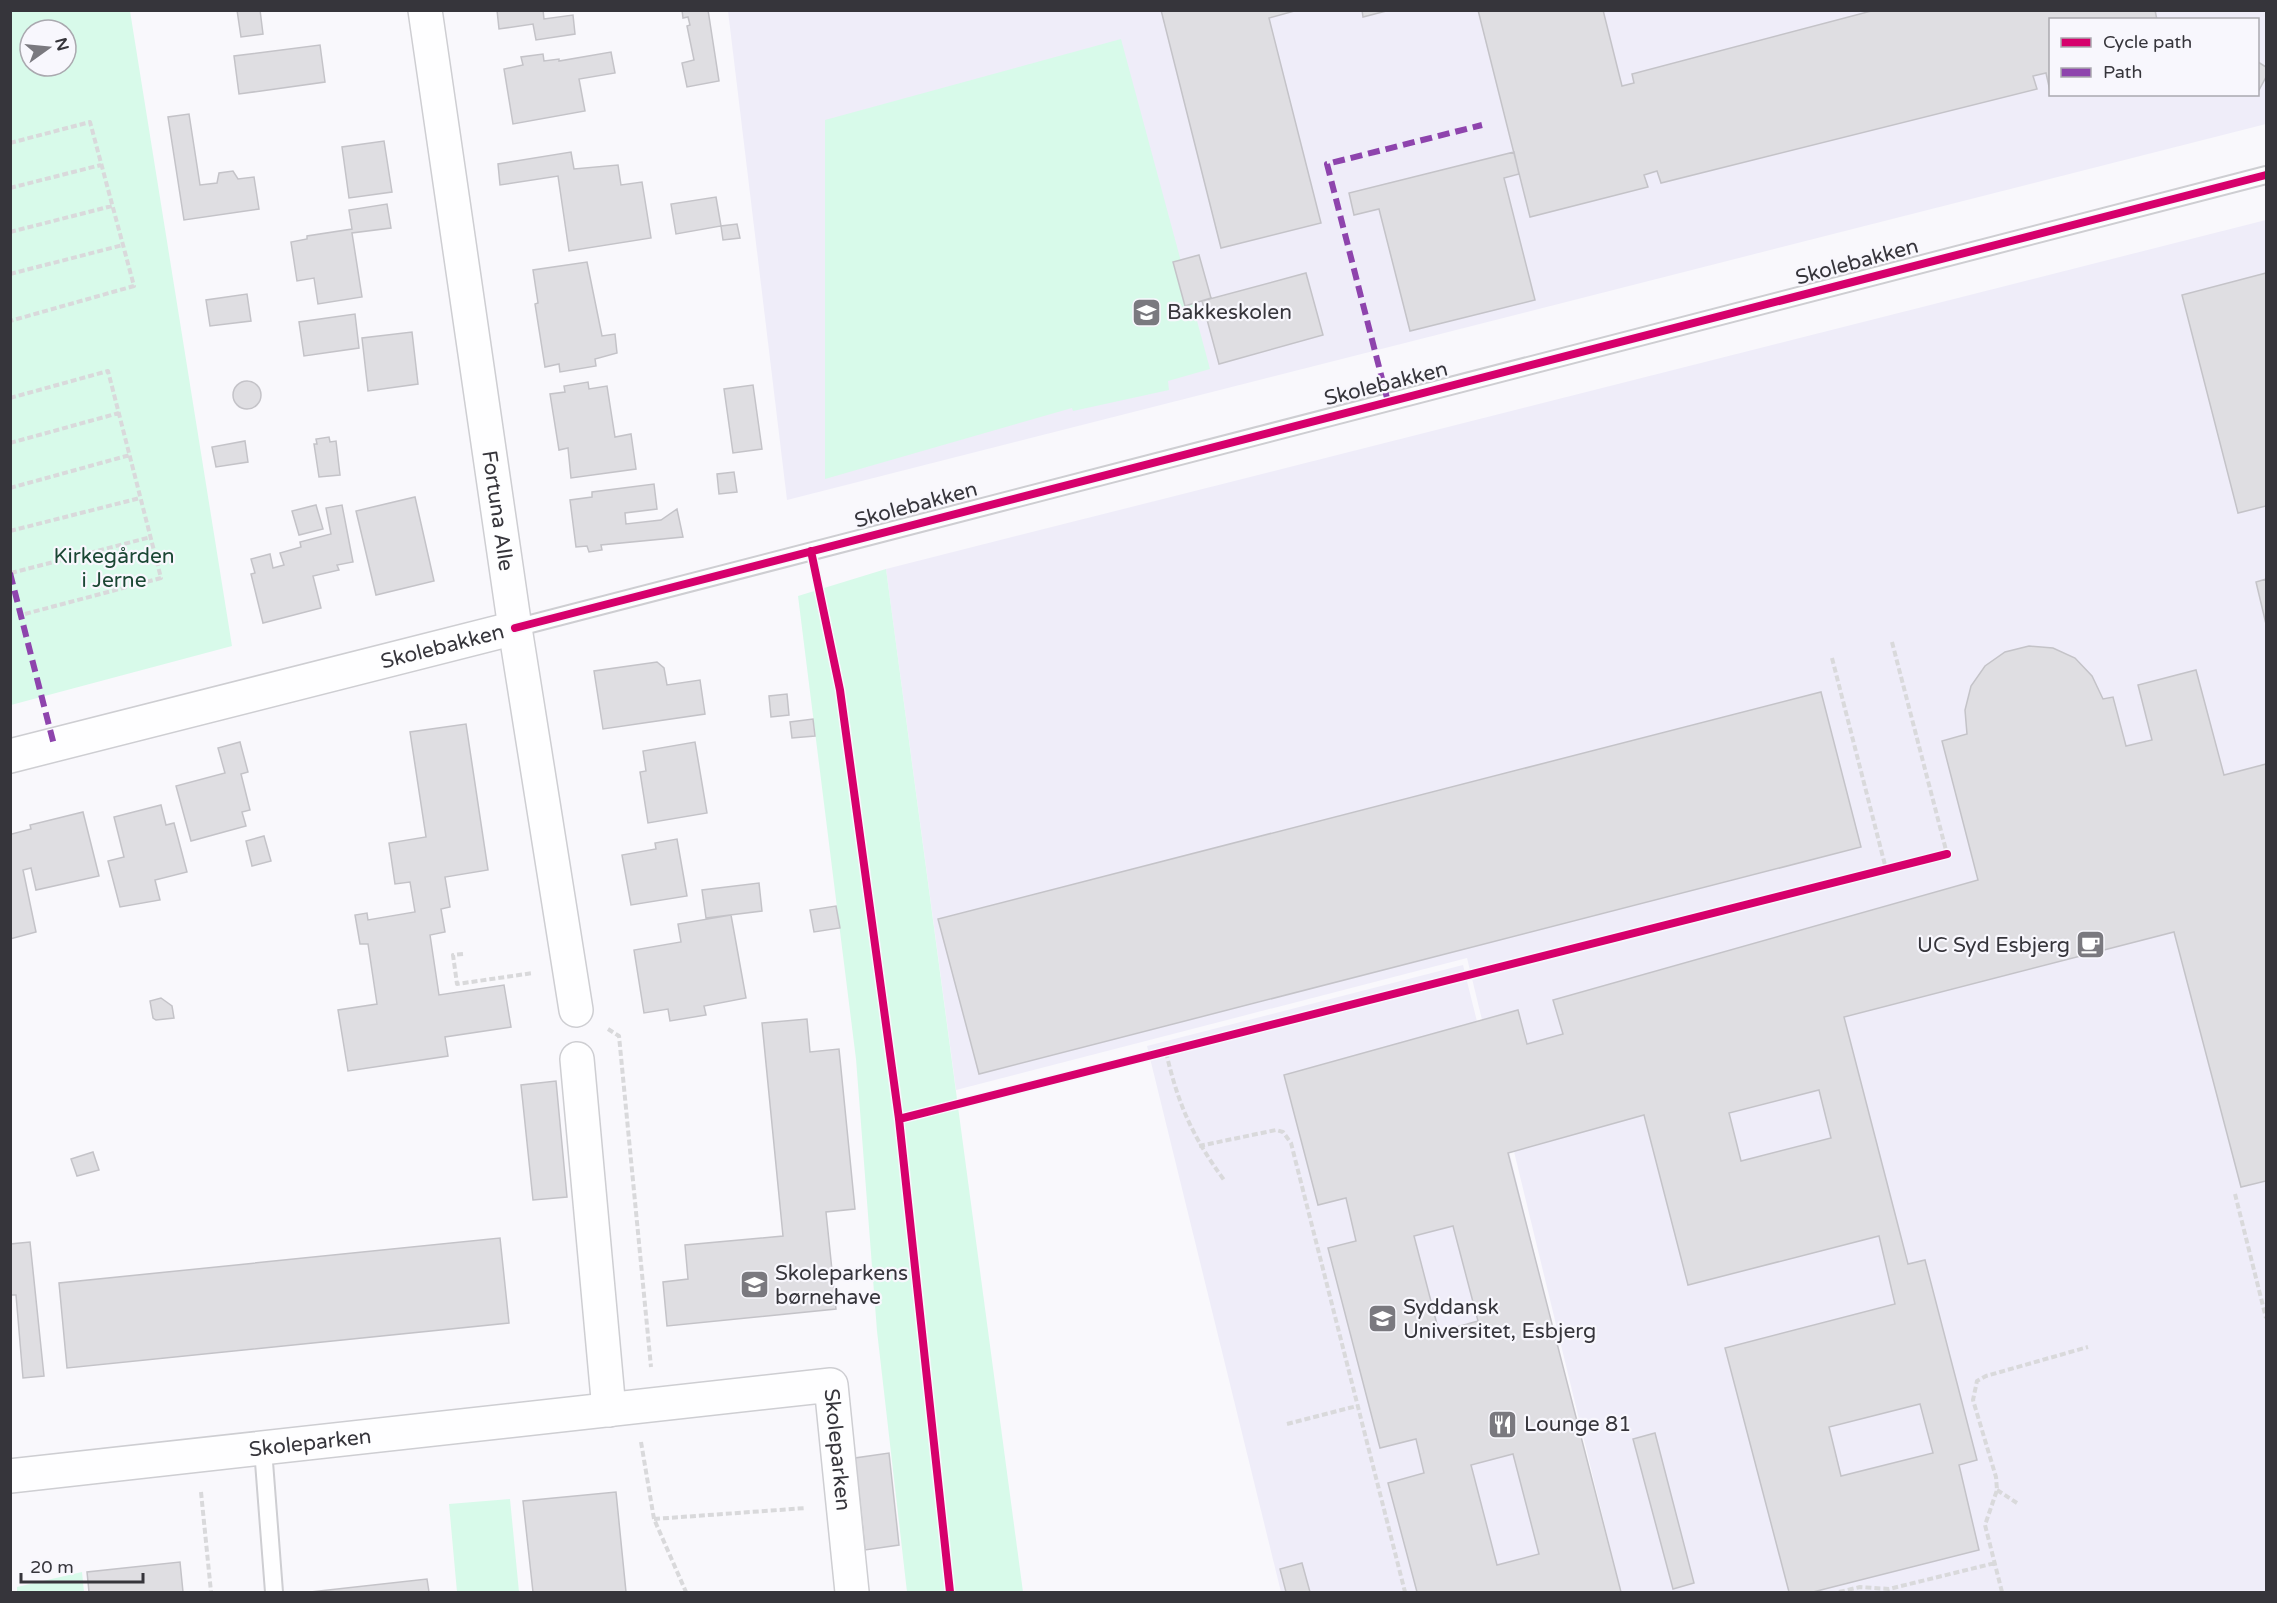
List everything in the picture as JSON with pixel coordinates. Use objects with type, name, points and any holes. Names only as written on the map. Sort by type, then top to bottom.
[{"type":"street","name":"Fortuna Alle","points":[[425,10],[514,628],[576,1010]]},
{"type":"street","name":"Skolebakken","points":[[10,756],[514,628]]},
{"type":"street","points":[[577,1059],[633,1407]]},
{"type":"street","name":"Skoleparken","points":[[10,1476],[831,1385],[852,1593]]},
{"type":"lane","name":"Skolebakken","points":[[514,628],[2266,175]]},
{"type":"lane","points":[[263,1449],[274,1593]]},
{"type":"path","points":[[10,143],[90,122],[134,286],[10,321]]},
{"type":"path","points":[[10,188],[101,165]]},
{"type":"path","points":[[10,232],[112,206]]},
{"type":"path","points":[[10,274],[123,245]]},
{"type":"path","points":[[10,398],[108,371],[161,578],[21,615]]},
{"type":"path","points":[[10,443],[119,413]]},
{"type":"path","points":[[10,488],[130,455]]},
{"type":"path","points":[[10,531],[140,498]]},
{"type":"path","points":[[11,573],[151,537]]},
{"type":"path","points":[[1892,642],[1947,854],[1937,856]]},
{"type":"path","points":[[1832,658],[1886,869]]},
{"type":"path","points":[[1875,872],[1896,866]]},
{"type":"path","points":[[463,954],[453,956],[457,984],[570,968]]},
{"type":"path","points":[[576,1010],[619,1036],[633,1407],[654,1519],[686,1593]]},
{"type":"path","points":[[1154,1055],[1177,1049]]},
{"type":"path","points":[[1166,1052],[1176,1096],[1199,1146],[1224,1180]]},
{"type":"path","points":[[1199,1146],[1276,1130],[1288,1137],[1405,1593]]},
{"type":"path","points":[[2235,1194],[2266,1318]]},
{"type":"path","points":[[2002,1593],[1985,1525],[1997,1490],[1973,1400],[1977,1381],[2088,1347]]},
{"type":"path","points":[[1287,1424],[1357,1406]]},
{"type":"path","points":[[198,1456],[211,1593]]},
{"type":"path","points":[[1997,1490],[2017,1503]]},
{"type":"path","points":[[654,1519],[843,1505]]},
{"type":"path","points":[[1839,1593],[1860,1587],[1889,1589],[1995,1563]]},
{"type":"shaded area","name":"Bakkeskolen","points":[[728,11],[2266,11],[2266,124],[787,500]]},
{"type":"shaded area","points":[[2266,220],[2266,1592],[1621,1592],[1467,958],[956,1090],[886,569]]},
{"type":"shaded area","name":"Syddansk Universitet, Esbjerg","points":[[1463,965],[1618,1592],[1281,1592],[1147,1046]]},
{"type":"green space","name":"Kirkegården i Jerne","points":[[11,10],[130,11],[232,646],[11,705]]},
{"type":"green space","points":[[1121,39],[1210,369],[1168,381],[1169,390],[1073,411],[1072,408],[825,479],[825,120]]},
{"type":"green space","points":[[886,569],[1023,1592],[907,1592],[877,1331],[856,1059],[798,596]]},
{"type":"green space","points":[[510,1499],[519,1592],[457,1592],[449,1504]]},
{"type":"green space","points":[[82,1572],[84,1592],[17,1592],[17,1587]]},
{"type":"building","points":[[237,10],[260,10],[263,34],[241,37]]},
{"type":"building","points":[[497,10],[543,10],[544,19],[573,15],[575,34],[536,40],[533,24],[499,29]]},
{"type":"building","points":[[682,10],[708,10],[719,81],[687,87],[682,63],[694,60],[687,26],[690,25],[688,17],[683,18]]},
{"type":"building","points":[[1161,10],[1298,10],[1269,18],[1321,223],[1221,248]]},
{"type":"building","points":[[1362,10],[1390,10],[1363,17]]},
{"type":"building","points":[[1478,10],[1603,10],[1622,86],[1634,83],[1632,74],[1875,10],[2155,10],[2157,18],[2049,18],[2049,86],[2046,73],[2033,76],[2037,89],[1661,183],[1657,171],[1644,175],[1648,187],[1530,217]]},
{"type":"building","points":[[320,45],[325,82],[239,94],[234,56]]},
{"type":"building","points":[[611,52],[615,73],[579,79],[585,111],[513,124],[504,69],[523,65],[521,57],[543,54],[544,61],[559,59],[559,61]]},
{"type":"building","points":[[2259,63],[2266,67],[2266,77],[2259,90]]},
{"type":"building","points":[[189,114],[200,185],[217,183],[219,173],[233,171],[238,179],[254,177],[259,209],[184,220],[168,117]]},
{"type":"building","points":[[384,141],[392,192],[349,198],[342,147]]},
{"type":"building","points":[[571,152],[574,169],[618,165],[621,185],[642,182],[651,238],[569,251],[558,176],[500,185],[498,164]]},
{"type":"building","points":[[1514,152],[1519,174],[1504,178],[1535,300],[1410,331],[1379,209],[1354,215],[1349,193]]},
{"type":"building","points":[[716,197],[721,226],[676,234],[671,204]]},
{"type":"building","points":[[387,204],[391,228],[352,233],[362,297],[318,304],[314,278],[297,281],[291,242],[307,239],[307,236],[352,229],[349,210]]},
{"type":"building","points":[[737,224],[740,238],[723,240],[721,226]]},
{"type":"building","points":[[1199,255],[1211,298],[1185,306],[1173,262]]},
{"type":"building","points":[[587,262],[602,336],[615,334],[617,353],[595,359],[596,366],[560,372],[559,364],[545,367],[535,304],[538,303],[533,270]]},
{"type":"building","points":[[1306,273],[1323,335],[1219,364],[1202,301]]},
{"type":"building","points":[[2266,273],[2266,506],[2238,513],[2182,295]]},
{"type":"building","points":[[247,294],[251,321],[210,326],[206,300]]},
{"type":"building","points":[[355,314],[359,348],[304,356],[299,322]]},
{"type":"building","points":[[412,332],[418,384],[368,391],[362,338]]},
{"type":"building","points":[[247,381],[257,385],[261,395],[257,405],[247,409],[237,405],[233,395],[237,385]]},
{"type":"building","points":[[588,382],[589,389],[607,386],[615,437],[631,434],[636,469],[571,478],[568,448],[559,450],[550,394],[565,392],[564,386]]},
{"type":"building","points":[[753,385],[762,449],[733,453],[724,389]]},
{"type":"building","points":[[329,437],[330,442],[336,441],[340,475],[319,477],[314,444],[317,444],[316,439]]},
{"type":"building","points":[[245,441],[248,462],[216,467],[212,447]]},
{"type":"building","points":[[734,472],[737,492],[719,494],[717,474]]},
{"type":"building","points":[[654,484],[657,509],[625,513],[626,524],[661,520],[677,509],[683,537],[601,545],[602,550],[589,552],[587,546],[576,547],[570,500],[592,497],[592,492]]},
{"type":"building","points":[[415,497],[434,581],[376,595],[356,511]]},
{"type":"building","points":[[316,505],[323,529],[299,535],[292,511]]},
{"type":"building","points":[[342,505],[353,562],[337,565],[339,570],[313,576],[321,608],[263,623],[251,574],[255,573],[251,559],[270,554],[273,568],[284,565],[280,553],[301,547],[300,542],[331,534],[326,508]]},
{"type":"building","points":[[2266,579],[2266,624],[2256,582]]},
{"type":"building","points":[[2029,646],[2053,648],[2075,658],[2092,676],[2103,699],[2113,697],[2126,746],[2152,740],[2138,685],[2196,670],[2224,775],[2266,764],[2266,1181],[2241,1187],[2174,932],[1844,1017],[1908,1264],[1925,1260],[1977,1460],[1959,1465],[1979,1550],[1813,1592],[1789,1592],[1725,1348],[1895,1304],[1879,1236],[1688,1285],[1644,1115],[1508,1153],[1621,1592],[1417,1592],[1388,1483],[1424,1473],[1416,1439],[1380,1448],[1328,1248],[1356,1241],[1346,1198],[1318,1205],[1284,1075],[1518,1010],[1527,1044],[1563,1034],[1553,1000],[1978,880],[1942,741],[1967,734],[1965,710],[1971,686],[1985,666],[2005,652]],"holes":[[[1819,1090],[1831,1138],[1741,1161],[1729,1113]],[[1453,1226],[1478,1321],[1439,1332],[1414,1236]],[[1920,1404],[1933,1453],[1841,1476],[1829,1427]],[[1513,1454],[1539,1554],[1497,1565],[1471,1465]]]},
{"type":"building","points":[[657,662],[664,668],[667,685],[700,680],[705,714],[603,729],[594,671]]},
{"type":"building","points":[[1821,692],[1861,847],[979,1074],[938,919]]},
{"type":"building","points":[[787,694],[789,715],[771,717],[769,696]]},
{"type":"building","points":[[813,719],[815,736],[792,738],[790,722]]},
{"type":"building","points":[[466,724],[488,870],[445,877],[450,907],[441,909],[445,932],[430,935],[439,995],[504,985],[511,1027],[445,1037],[448,1056],[348,1071],[338,1010],[377,1004],[368,944],[360,944],[355,915],[367,913],[368,920],[415,912],[410,882],[395,884],[389,843],[426,837],[410,732]]},
{"type":"building","points":[[240,742],[248,772],[241,774],[250,810],[242,812],[246,826],[191,841],[176,786],[225,773],[218,748]]},
{"type":"building","points":[[695,742],[707,813],[648,823],[640,772],[646,771],[643,751]]},
{"type":"building","points":[[161,805],[166,825],[174,823],[187,872],[155,880],[160,900],[120,907],[108,861],[124,857],[114,817]]},
{"type":"building","points":[[83,812],[99,876],[36,890],[31,868],[23,870],[36,932],[10,939],[10,832],[12,834],[31,829],[30,825]]},
{"type":"building","points":[[264,836],[271,861],[252,866],[246,841]]},
{"type":"building","points":[[677,839],[687,896],[631,905],[622,855],[656,849],[655,843]]},
{"type":"building","points":[[759,883],[762,911],[706,918],[702,890]]},
{"type":"building","points":[[836,906],[840,928],[814,932],[810,910]]},
{"type":"building","points":[[731,915],[746,998],[704,1006],[706,1015],[670,1021],[668,1009],[644,1013],[634,950],[681,942],[678,924]]},
{"type":"building","points":[[161,998],[172,1006],[174,1018],[156,1020],[153,1018],[150,1001]]},
{"type":"building","points":[[807,1019],[810,1052],[839,1049],[855,1209],[826,1212],[836,1309],[667,1326],[663,1282],[688,1279],[685,1245],[783,1236],[762,1023]]},
{"type":"building","points":[[556,1081],[567,1197],[533,1200],[521,1085]]},
{"type":"building","points":[[93,1152],[99,1170],[77,1176],[71,1159]]},
{"type":"building","points":[[500,1238],[509,1323],[67,1368],[59,1283]]},
{"type":"building","points":[[30,1242],[44,1376],[23,1378],[16,1295],[10,1295],[10,1244]]},
{"type":"building","points":[[1655,1433],[1694,1583],[1673,1589],[1633,1439]]},
{"type":"building","points":[[889,1453],[899,1545],[865,1550],[855,1458]]},
{"type":"building","points":[[616,1492],[626,1592],[533,1592],[523,1501]]},
{"type":"building","points":[[180,1562],[183,1592],[89,1592],[87,1572]]},
{"type":"building","points":[[1302,1563],[1310,1592],[1286,1592],[1280,1569]]},
{"type":"building","points":[[427,1579],[429,1592],[310,1592]]},
{"type":"marked path","points":[[1388,402],[1327,164],[1482,125]]},
{"type":"marked path","points":[[10,573],[54,745]]},
{"type":"cycle path","points":[[515,628],[2266,175]]},
{"type":"cycle path","points":[[811,551],[840,690],[899,1119],[950,1592]]},
{"type":"cycle path","points":[[899,1119],[1947,854]]},
{"type":"place","name":"Bakkeskolen","points":[[1146,312]]},
{"type":"place","name":"UC Syd Esbjerg","points":[[2091,945]]},
{"type":"place","name":"Skoleparkens børnehave","points":[[754,1285]]},
{"type":"place","name":"Syddansk Universitet, Esbjerg","points":[[1382,1319]]},
{"type":"place","name":"Lounge 81","points":[[1503,1424]]}]
